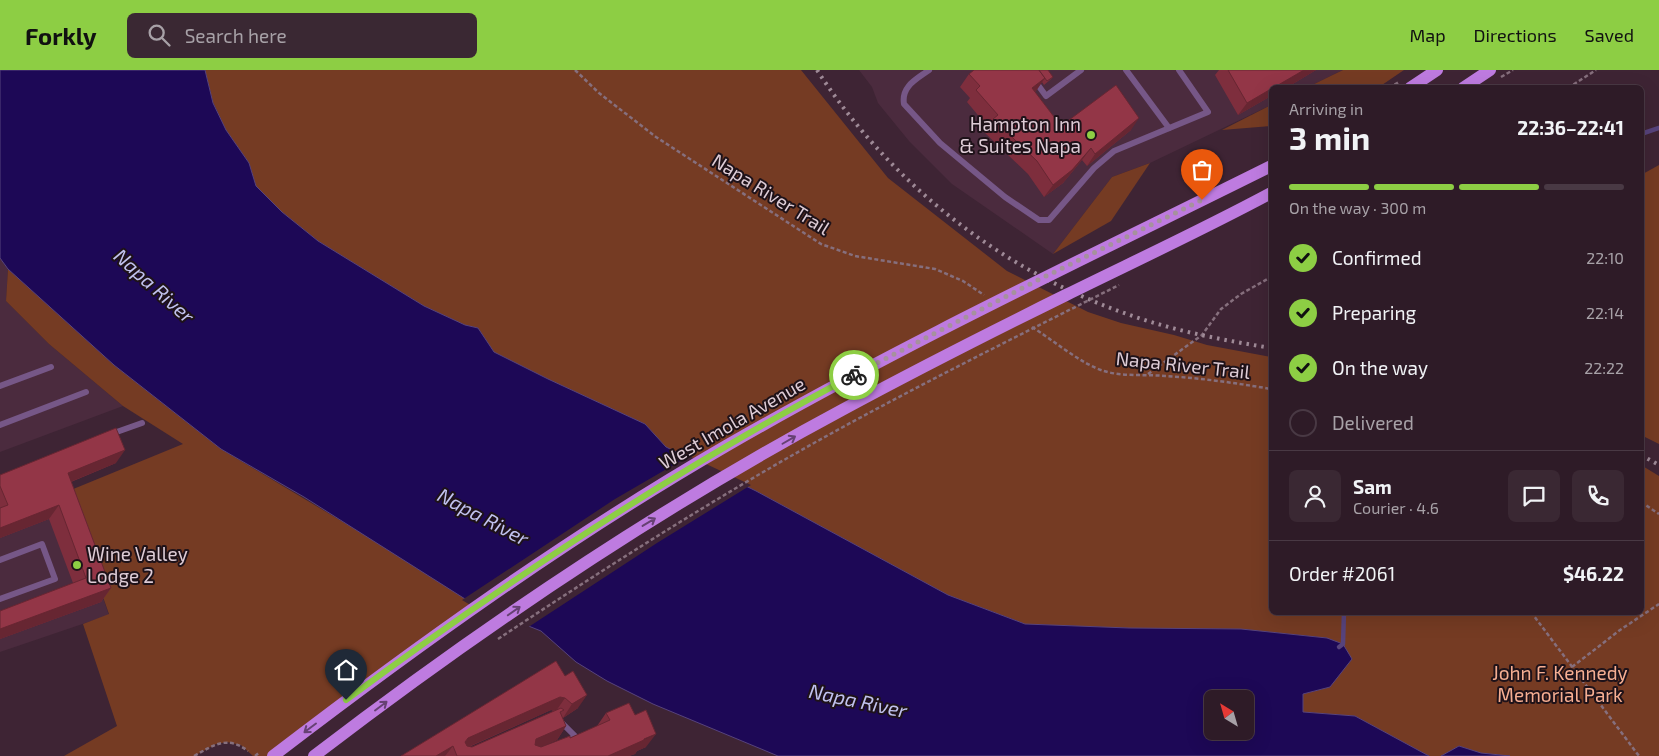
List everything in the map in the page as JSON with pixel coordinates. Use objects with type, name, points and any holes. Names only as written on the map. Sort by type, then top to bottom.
[{"type":"main road","points":[[1414,85],[1437,70]]},
{"type":"main road","points":[[1467,85],[1490,70]]},
{"type":"main road","name":"West Imola Avenue","points":[[273,756],[422,644],[526,572],[629,505],[723,448],[828,389],[942,329],[1269,167]]},
{"type":"main road","points":[[314,756],[437,664],[540,593],[642,527],[736,470],[840,411],[953,351],[1269,193]]},
{"type":"lane","points":[[929,70],[905,88],[902,96],[904,104],[940,143],[1005,197],[1039,220],[1049,220],[1094,168],[1114,151],[1208,112],[1179,70]]},
{"type":"lane","points":[[1027,70],[1046,96],[1081,70]]},
{"type":"lane","points":[[1126,70],[1169,128]]},
{"type":"lane","points":[[0,386],[51,367]]},
{"type":"lane","points":[[0,426],[86,392]]},
{"type":"lane","points":[[106,436],[142,423]]},
{"type":"lane","points":[[0,560],[42,544],[55,579],[0,599]]},
{"type":"lane","points":[[553,715],[576,737],[567,741]]},
{"type":"path","name":"Napa River Trail","points":[[576,70],[599,93],[656,137],[820,244],[855,256],[935,269],[963,281],[976,290]]},
{"type":"path","points":[[1573,85],[1596,70]]},
{"type":"path","points":[[1147,374],[1202,335],[1228,304],[1241,294],[1269,278]]},
{"type":"path","points":[[494,642],[622,558],[779,463],[937,378],[1121,284]]},
{"type":"path","name":"Napa River Trail","points":[[1042,333],[1088,364],[1116,374],[1147,374],[1212,379],[1269,389]]},
{"type":"path","points":[[1644,504],[1659,514]]},
{"type":"path","points":[[1644,614],[1659,604]]},
{"type":"path","points":[[1533,615],[1639,756]]},
{"type":"path","points":[[1572,667],[1642,615]]},
{"type":"path","points":[[194,756],[216,744],[227,742],[241,745],[248,751]]},
{"type":"shaded area","points":[[859,70],[1343,70],[1312,85],[1269,85],[1269,106],[1150,163],[1112,177],[1053,254],[952,184],[909,141],[878,103],[872,87]]},
{"type":"shaded area","points":[[0,258],[8,269],[6,301],[49,344],[123,406],[0,452]]},
{"type":"shaded area","points":[[66,492],[109,615],[0,652],[0,517]]},
{"type":"green space","name":"John F. Kennedy Memorial Park","points":[[205,70],[801,70],[888,178],[1007,271],[1088,312],[1121,323],[1174,335],[1207,345],[1269,357],[1269,615],[1644,615],[1644,467],[1659,476],[1659,756],[1510,756],[1481,753],[1459,746],[1441,756],[1429,756],[1355,716],[1303,712],[1303,694],[1330,687],[1327,638],[1241,629],[1129,628],[1025,624],[948,595],[756,491],[666,447],[645,424],[494,352],[478,328],[465,325],[424,306],[318,241],[282,212],[256,186],[249,163],[226,130],[213,102]]},
{"type":"green space","points":[[1343,70],[1404,70],[1382,85],[1312,85]]},
{"type":"green space","points":[[1269,106],[1269,126],[1222,130]]},
{"type":"green space","points":[[1150,163],[1111,221],[1053,254],[1112,177]]},
{"type":"green space","points":[[1659,165],[1659,444],[1644,436],[1644,173]]},
{"type":"green space","points":[[8,269],[114,365],[221,449],[480,604],[273,756],[253,756],[241,745],[227,742],[216,744],[194,756],[64,756],[117,726],[83,624],[109,614],[66,492],[183,444],[123,406],[49,344],[6,301]]},
{"type":"water","name":"Napa River","points":[[0,70],[205,70],[213,103],[226,130],[249,163],[256,186],[282,212],[318,241],[424,306],[465,325],[478,328],[494,352],[645,424],[666,447],[756,491],[948,595],[1025,624],[1129,628],[1241,629],[1327,638],[1343,644],[1352,659],[1330,687],[1303,694],[1303,712],[1355,716],[1429,756],[778,756],[653,704],[607,681],[576,662],[541,631],[473,604],[304,497],[221,449],[114,365],[8,269],[0,258]]},
{"type":"water","points":[[1459,746],[1481,753],[1510,756],[1441,756]]},
{"type":"pier","points":[[689,456],[751,485],[657,543],[527,628],[472,606],[462,600],[615,499]]},
{"type":"building","name":"Hampton Inn & Suites Napa","points":[[974,70],[1039,70],[1045,78],[1032,88],[1061,126],[1116,85],[1139,118],[1095,154],[1091,148],[1072,170],[1053,185],[1037,161],[993,119],[998,115],[976,90],[980,86],[969,74]]},
{"type":"building","points":[[1039,70],[1048,70],[1053,77],[1047,81]]},
{"type":"building","points":[[1228,70],[1304,70],[1278,85],[1269,85],[1269,90],[1247,103]]},
{"type":"building","points":[[116,428],[125,450],[68,473],[111,588],[0,629],[0,611],[86,578],[59,505],[0,528],[0,508],[8,505],[0,486],[0,475]]},
{"type":"building","points":[[556,661],[565,676],[573,671],[587,695],[572,704],[565,698],[560,697],[468,738],[465,742],[467,746],[472,747],[561,708],[564,710],[560,712],[566,726],[536,739],[535,745],[541,747],[570,736],[570,738],[610,720],[606,713],[629,703],[635,715],[646,710],[656,734],[608,756],[457,756],[453,746],[436,756],[401,756]]},
{"type":"waterway","points":[[1644,133],[1659,128]]},
{"type":"waterway","points":[[1339,647],[1343,644],[1344,615]]},
{"type":"railway","points":[[817,70],[846,111],[878,150],[952,218],[992,247],[1035,273],[1080,296],[1127,314],[1181,330],[1269,348]]},
{"type":"railway","points":[[1644,457],[1659,465]]},
{"type":"way so far","points":[[854,375],[1036,281],[1202,200]]},
{"type":"place","name":"Hampton Inn & Suites Napa","points":[[1091,135]]},
{"type":"place","name":"Wine Valley Lodge 2","points":[[77,565]]},
{"type":"route","points":[[346,700],[422,644],[526,572],[629,505],[723,448],[854,375]]}]
